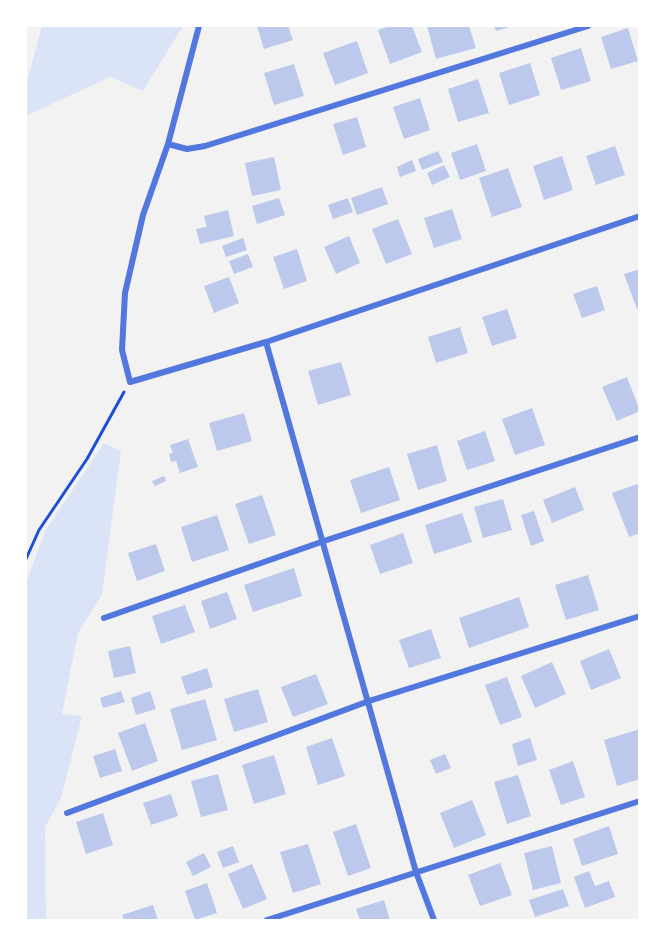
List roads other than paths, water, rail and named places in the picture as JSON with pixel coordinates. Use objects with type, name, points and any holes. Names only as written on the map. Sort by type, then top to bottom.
[{"type":"street","points":[[199,26],[168,144],[143,215],[125,293],[122,350],[130,382],[266,342],[639,216]]},
{"type":"street","points":[[168,144],[187,149],[205,146],[588,26]]},
{"type":"street","points":[[266,342],[416,872],[434,921]]},
{"type":"street","points":[[104,618],[324,541],[639,437]]},
{"type":"street","points":[[67,813],[369,701],[639,616]]},
{"type":"street","points":[[267,921],[639,801]]}]
